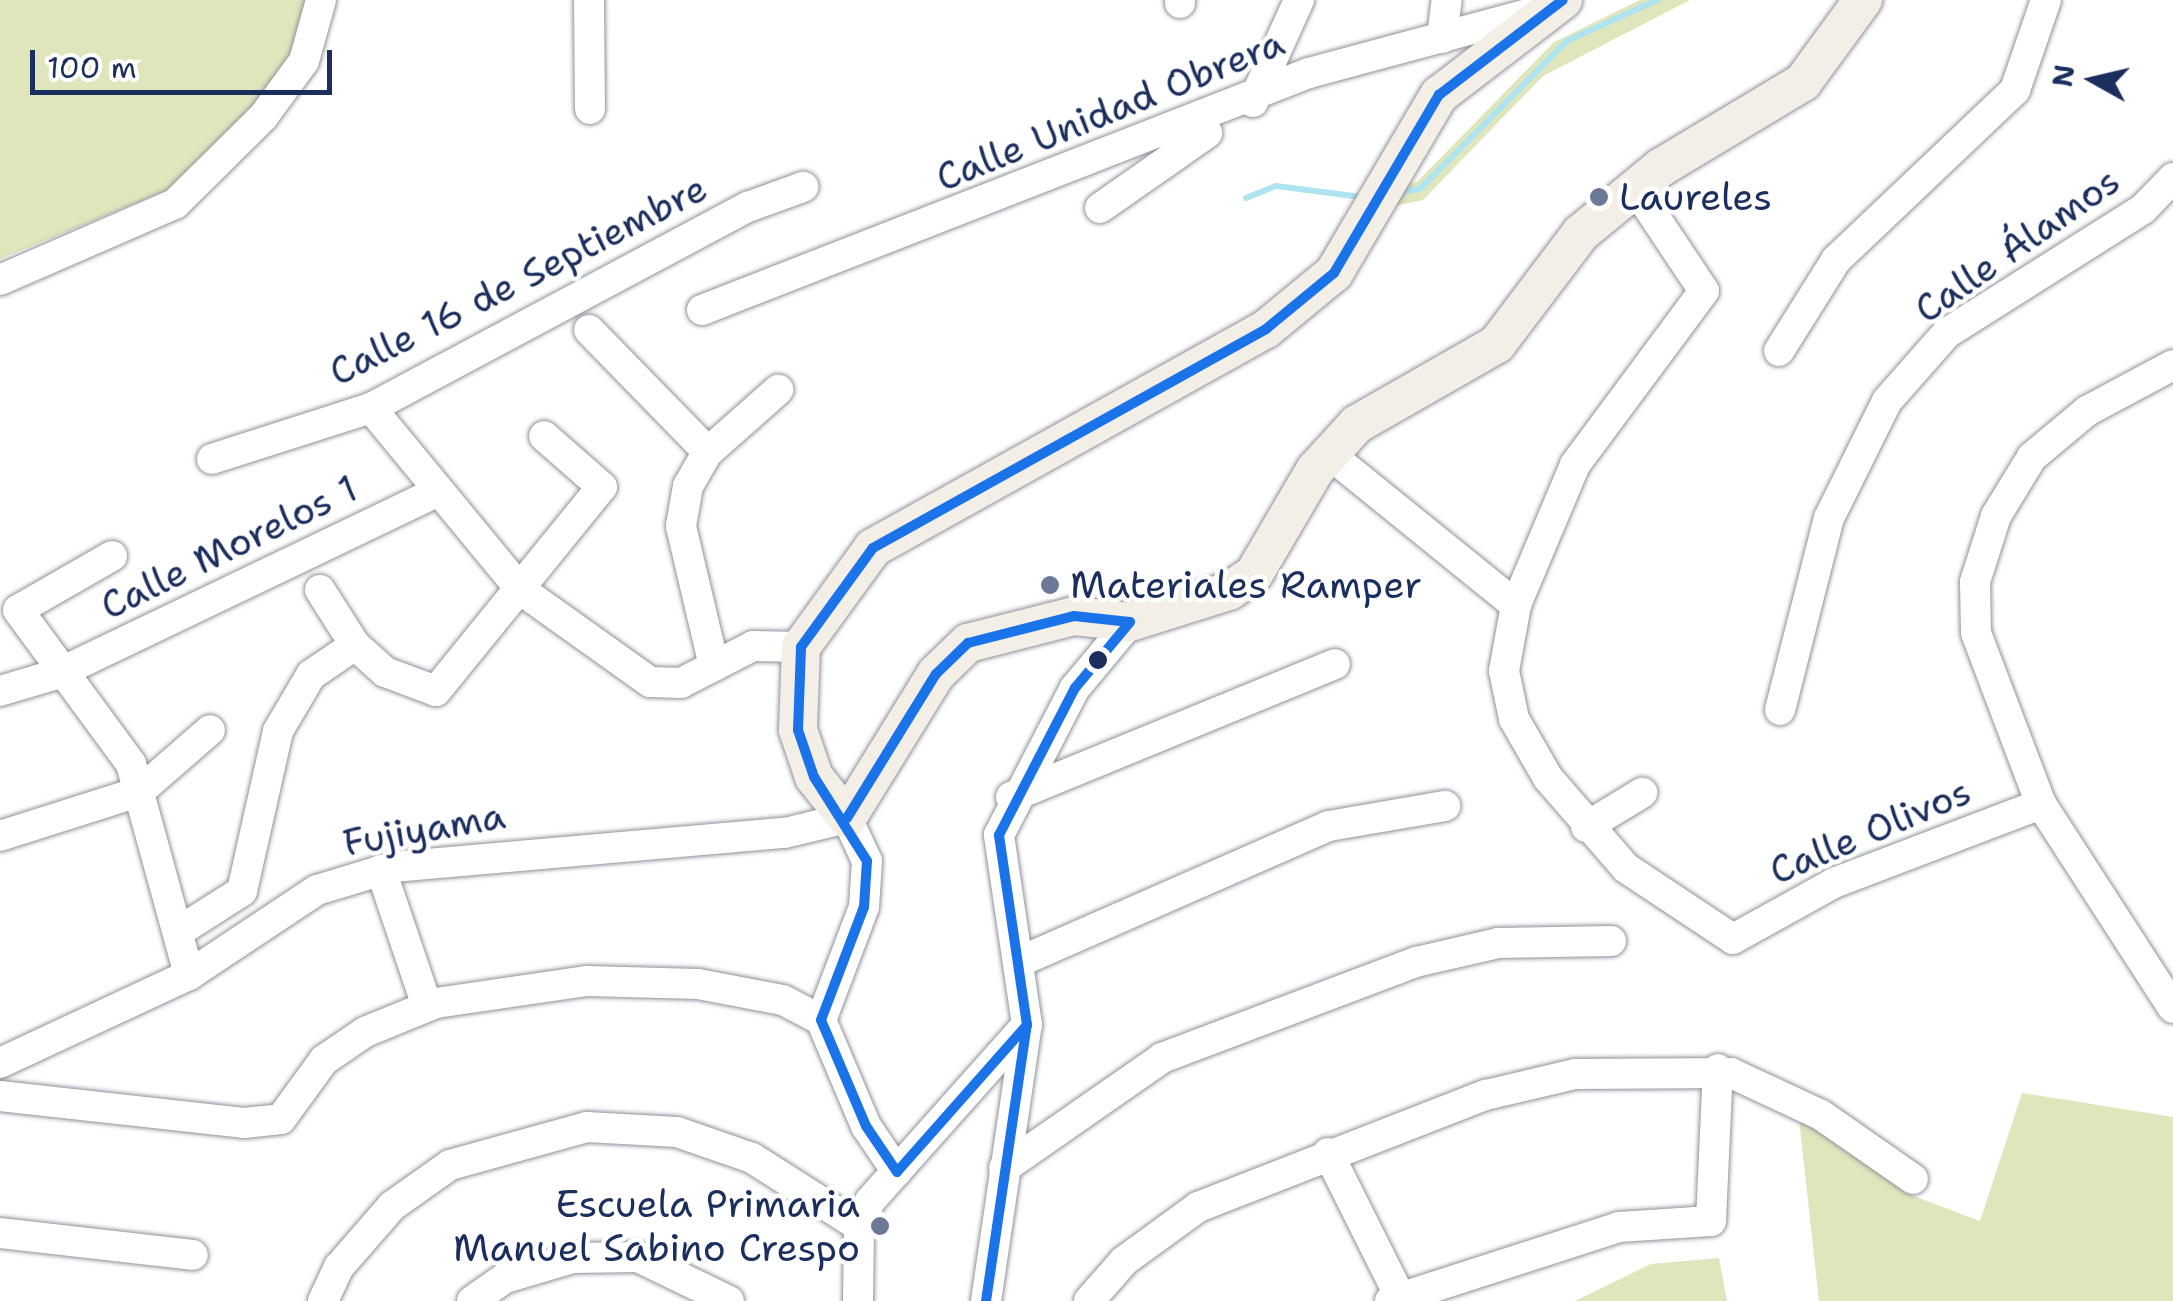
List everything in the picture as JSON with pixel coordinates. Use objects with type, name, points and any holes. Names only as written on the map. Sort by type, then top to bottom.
[{"type":"main road","points":[[1559,3],[1439,95],[1386,180],[1367,224],[1334,273],[1266,329],[929,509],[873,548],[800,647],[798,730],[814,777],[847,818],[936,674],[968,643],[1074,616],[1130,622],[1229,591],[1254,574],[1328,453],[1357,424],[1497,344],[1581,232],[1634,186],[1803,82],[1863,0]]},
{"type":"street","points":[[0,280],[175,204],[263,117],[304,60],[321,0]]},
{"type":"street","points":[[589,0],[590,109]]},
{"type":"street","points":[[1100,208],[1256,95],[1300,0]]},
{"type":"street","points":[[1442,38],[1447,0]]},
{"type":"street","points":[[1779,351],[1836,260],[2015,90],[2046,0]]},
{"type":"street","name":"Calle Unidad Obrera","points":[[702,310],[1256,95],[1559,3]]},
{"type":"street","name":"Calle Álamos","points":[[1780,710],[1829,518],[1887,401],[1947,333],[2143,209],[2173,178]]},
{"type":"street","points":[[1634,186],[1704,291],[1575,465],[1516,605],[1504,670],[1514,719],[1586,827],[1642,793]]},
{"type":"street","name":"Calle 16 de Septiembre","points":[[212,459],[372,408],[748,206],[803,188]]},
{"type":"street","points":[[589,330],[708,452]]},
{"type":"street","points":[[2173,365],[2088,411],[2032,457],[1996,516],[1975,582],[1976,633],[2041,804],[2173,1008]]},
{"type":"street","points":[[714,666],[681,526],[688,486],[708,452],[778,390]]},
{"type":"street","name":"Calle Morelos 1","points":[[372,408],[437,492],[522,590],[650,682],[680,683],[753,646],[800,647]]},
{"type":"street","points":[[320,590],[355,645],[417,690],[436,691],[522,590],[602,486],[544,436]]},
{"type":"street","points":[[1328,453],[1516,605]]},
{"type":"street","name":"Calle Morelos 1","points":[[0,691],[57,674],[437,492]]},
{"type":"street","points":[[112,556],[18,610],[57,674],[110,725],[139,792],[189,975]]},
{"type":"street","points":[[986,1301],[1027,1025],[1021,960],[999,866],[1011,797],[1074,688],[1130,622]]},
{"type":"street","points":[[178,932],[242,891],[278,731],[311,676],[355,645]]},
{"type":"street","points":[[1011,797],[1336,664]]},
{"type":"street","points":[[0,836],[139,792],[210,730]]},
{"type":"street","name":"Calle Olivos","points":[[1586,827],[1626,868],[1733,938],[1810,894],[2041,804]]},
{"type":"street","points":[[1021,960],[1329,826],[1444,806]]},
{"type":"street","points":[[821,1020],[864,907],[866,861],[847,818]]},
{"type":"street","name":"Fujiyama","points":[[0,1063],[189,975],[317,890],[381,870],[785,834],[847,818]]},
{"type":"street","points":[[381,870],[427,1006]]},
{"type":"street","points":[[1004,1168],[1162,1058],[1398,969],[1498,944],[1611,941]]},
{"type":"street","points":[[0,1096],[244,1123],[281,1119],[324,1060],[365,1032],[427,1006],[588,981],[698,984],[783,1000],[821,1020],[866,1126],[897,1172]]},
{"type":"street","points":[[858,1301],[859,1226],[897,1172],[1027,1025]]},
{"type":"street","points":[[1089,1301],[1124,1261],[1198,1207],[1328,1153],[1486,1095],[1656,1068],[1718,1069],[1821,1115],[1913,1179]]},
{"type":"street","points":[[1328,1153],[1395,1299],[1619,1227],[1711,1220],[1718,1069]]},
{"type":"street","points":[[322,1301],[339,1267],[392,1206],[450,1165],[587,1126],[677,1132],[752,1158],[859,1226]]},
{"type":"street","points":[[0,1233],[193,1255]]},
{"type":"street","points":[[472,1301],[505,1278],[573,1258],[638,1257],[729,1301]]},
{"type":"green space","points":[[0,0],[318,0],[299,50],[210,159],[165,191],[0,259]]},
{"type":"green space","points":[[1640,0],[1690,0],[1543,76],[1423,200],[1384,208],[1390,186],[1417,182],[1554,42]]},
{"type":"green space","points":[[2022,1093],[2173,1117],[2173,1301],[1819,1301],[1798,1110],[1911,1195],[1980,1221]]},
{"type":"green space","points":[[1719,1258],[1727,1301],[1575,1301],[1651,1264]]},
{"type":"waterway","points":[[1398,192],[1420,189],[1567,41],[1657,0]]},
{"type":"waterway","points":[[1246,198],[1276,186],[1361,197]]},
{"type":"transit line","points":[[1027,1025],[897,1172],[866,1126],[821,1020],[864,907],[867,861],[814,777],[798,730],[801,647],[873,548],[1266,329],[1334,273],[1439,95],[1563,0]]},
{"type":"transit line","points":[[847,818],[936,674],[968,643],[1074,616],[1130,622]]},
{"type":"transit line","points":[[986,1301],[1027,1025],[999,835],[1075,688],[1130,622]]},
{"type":"place","name":"Laureles","points":[[1599,197]]},
{"type":"place","name":"Materiales Ramper","points":[[1050,585]]},
{"type":"place","name":"Escuela Primaria Manuel Sabino Crespo","points":[[880,1226]]}]
